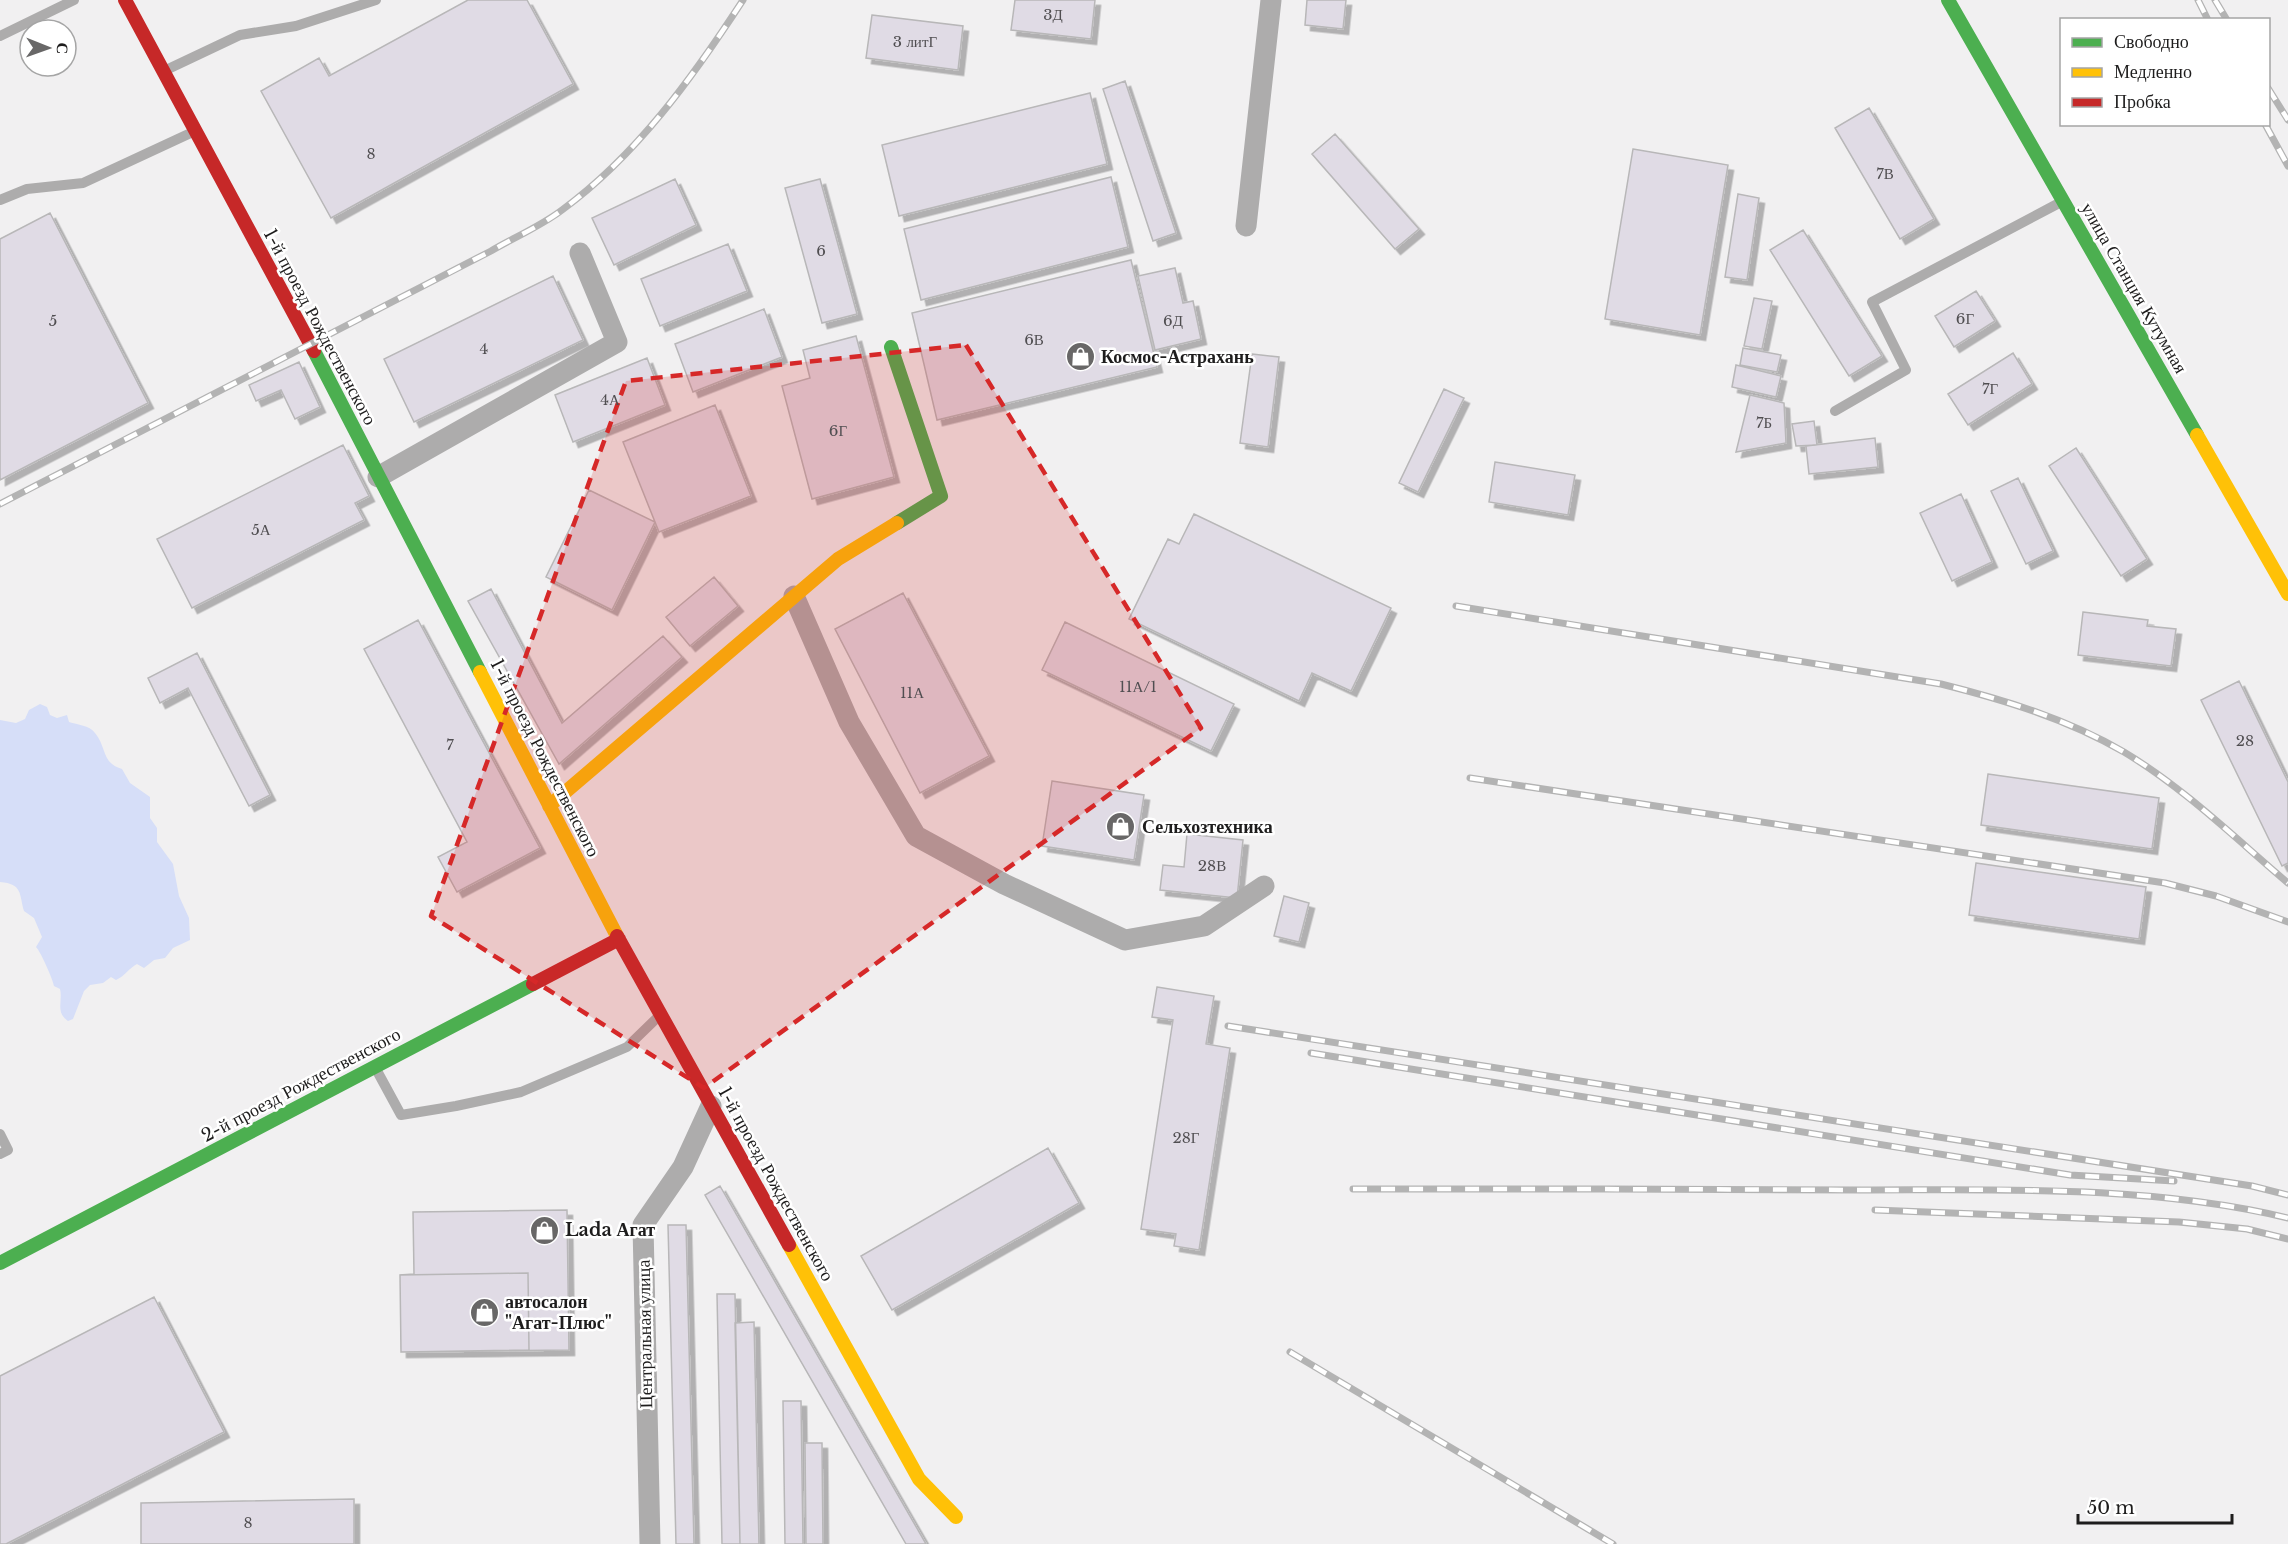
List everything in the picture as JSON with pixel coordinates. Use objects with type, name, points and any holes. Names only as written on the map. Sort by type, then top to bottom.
[{"type":"street","name":"1-й проезд Рождественского","points":[[125,0],[378,477],[619,939],[919,1479],[956,1517]]},
{"type":"street","points":[[1246,226],[1271,0]]},
{"type":"street","name":"улица Станция Кутумная","points":[[1948,0],[2288,594]]},
{"type":"street","points":[[378,477],[617,342],[580,253]]},
{"type":"street","points":[[549,806],[838,560],[941,496],[891,347]]},
{"type":"street","points":[[794,596],[849,722],[916,836],[1004,884],[1125,940],[1204,926],[1264,886]]},
{"type":"street","name":"2-й проезд Рождественского","points":[[1,1260],[619,939]]},
{"type":"street","name":"Центральная улица","points":[[650,1544],[643,1225],[683,1167],[711,1106]]},
{"type":"lane","points":[[0,36],[74,0]]},
{"type":"lane","points":[[163,71],[240,35],[296,26],[376,0]]},
{"type":"lane","points":[[0,200],[27,189],[82,183],[195,131]]},
{"type":"lane","points":[[1835,411],[1906,370],[1872,302],[2063,201]]},
{"type":"lane","points":[[375,1066],[401,1115],[456,1106],[521,1092],[590,1064],[627,1047],[661,1015]]},
{"type":"lane","points":[[0,1134],[8,1150],[0,1154]]},
{"type":"highlighted area","points":[[966,345],[1201,728],[704,1088],[431,916],[626,381]]},
{"type":"water","points":[[40,704],[47,707],[50,715],[57,718],[67,715],[69,722],[93,730],[99,738],[107,759],[122,769],[130,783],[150,797],[150,818],[157,828],[157,842],[173,864],[179,896],[189,918],[190,940],[173,948],[165,958],[154,960],[144,968],[137,964],[116,980],[111,977],[103,983],[90,985],[84,991],[73,1019],[68,1021],[61,1010],[60,989],[54,986],[36,947],[42,937],[34,918],[24,911],[19,891],[13,885],[0,882],[0,720],[16,723],[25,719],[29,710]]},
{"type":"building","points":[[468,0],[527,0],[573,84],[331,218],[261,91],[319,58],[329,76]]},
{"type":"building","points":[[1015,0],[1095,0],[1091,39],[1011,30]]},
{"type":"building","points":[[1307,0],[1346,0],[1343,29],[1305,25]]},
{"type":"building","points":[[872,15],[963,26],[958,70],[866,58]]},
{"type":"building","points":[[1125,81],[1176,233],[1153,241],[1103,89]]},
{"type":"building","points":[[1090,93],[1107,164],[899,216],[882,145]]},
{"type":"building","points":[[1869,108],[1934,219],[1900,239],[1835,128]]},
{"type":"building","points":[[1335,134],[1419,229],[1395,249],[1312,154]]},
{"type":"building","points":[[1633,149],[1728,165],[1700,335],[1605,319]]},
{"type":"building","points":[[1111,177],[1128,247],[921,300],[904,229]]},
{"type":"building","points":[[675,179],[696,225],[614,265],[592,218]]},
{"type":"building","points":[[820,179],[857,314],[822,323],[785,188]]},
{"type":"building","points":[[1738,194],[1759,198],[1747,280],[1725,277]]},
{"type":"building","points":[[50,213],[148,403],[0,480],[0,239]]},
{"type":"building","points":[[1803,230],[1882,356],[1849,376],[1770,250]]},
{"type":"building","points":[[728,244],[747,291],[660,326],[641,279]]},
{"type":"building","points":[[1131,260],[1157,367],[937,420],[912,313]]},
{"type":"building","points":[[1175,268],[1183,303],[1193,301],[1201,339],[1155,350],[1138,276]]},
{"type":"building","points":[[553,276],[583,340],[414,422],[384,359]]},
{"type":"building","points":[[1976,291],[1995,321],[1954,347],[1935,316]]},
{"type":"building","points":[[1754,298],[1772,301],[1762,349],[1744,346]]},
{"type":"building","points":[[764,309],[782,357],[693,392],[675,344]]},
{"type":"building","points":[[856,336],[894,477],[812,499],[782,386],[810,378],[803,350]]},
{"type":"building","points":[[1743,348],[1781,355],[1777,372],[1740,365]]},
{"type":"building","points":[[2013,353],[2032,384],[1968,425],[1948,394]]},
{"type":"building","points":[[1252,354],[1279,357],[1268,447],[1240,443]]},
{"type":"building","points":[[647,358],[665,405],[573,442],[555,395]]},
{"type":"building","points":[[299,362],[320,407],[295,419],[281,390],[256,401],[249,385]]},
{"type":"building","points":[[1736,365],[1781,376],[1776,397],[1732,387]]},
{"type":"building","points":[[1444,389],[1464,398],[1418,492],[1399,483]]},
{"type":"building","points":[[1750,395],[1784,403],[1786,443],[1736,452]]},
{"type":"building","points":[[715,405],[751,496],[659,532],[623,442]]},
{"type":"building","points":[[1814,421],[1817,445],[1796,446],[1792,424]]},
{"type":"building","points":[[1875,438],[1878,467],[1809,474],[1806,446]]},
{"type":"building","points":[[343,445],[369,496],[355,503],[364,520],[192,608],[157,539]]},
{"type":"building","points":[[2076,448],[2147,559],[2121,576],[2049,466]]},
{"type":"building","points":[[1495,462],[1575,475],[1568,515],[1489,502]]},
{"type":"building","points":[[2018,478],[2053,551],[2026,564],[1991,491]]},
{"type":"building","points":[[589,490],[655,522],[612,610],[546,577]]},
{"type":"building","points":[[1961,494],[1992,562],[1952,581],[1920,513]]},
{"type":"building","points":[[1194,514],[1391,608],[1351,691],[1312,673],[1299,701],[1129,619],[1168,539],[1179,544]]},
{"type":"building","points":[[714,577],[738,606],[690,646],[666,617]]},
{"type":"building","points":[[491,589],[562,723],[663,636],[682,657],[559,764],[468,601]]},
{"type":"building","points":[[903,593],[989,756],[920,793],[835,629]]},
{"type":"building","points":[[2083,612],[2148,620],[2147,626],[2176,629],[2171,666],[2078,655]]},
{"type":"building","points":[[418,620],[540,848],[457,892],[438,857],[467,842],[364,649]]},
{"type":"building","points":[[1065,622],[1234,704],[1211,751],[1042,670]]},
{"type":"building","points":[[197,653],[270,795],[249,806],[188,688],[160,703],[148,678]]},
{"type":"building","points":[[2239,681],[2288,782],[2288,863],[2282,866],[2201,700]]},
{"type":"building","points":[[1988,774],[2159,798],[2152,849],[1981,825]]},
{"type":"building","points":[[1052,781],[1144,795],[1134,860],[1042,846]]},
{"type":"building","points":[[1187,834],[1243,840],[1237,898],[1160,890],[1163,865],[1184,867]]},
{"type":"building","points":[[1976,863],[2146,887],[2139,939],[1969,915]]},
{"type":"building","points":[[1284,896],[1309,903],[1299,942],[1274,936]]},
{"type":"building","points":[[1157,987],[1214,996],[1206,1044],[1230,1048],[1199,1250],[1174,1246],[1176,1234],[1141,1229],[1173,1020],[1152,1017]]},
{"type":"building","points":[[1048,1148],[1079,1203],[892,1310],[861,1256]]},
{"type":"building","points":[[720,1186],[926,1544],[906,1544],[705,1195]]},
{"type":"building","name":"автосалон \"Агат-Плюс\"","points":[[567,1210],[569,1350],[401,1352],[400,1275],[414,1274],[413,1212]]},
{"type":"building","points":[[668,1225],[686,1225],[694,1544],[676,1544]]},
{"type":"building","points":[[528,1273],[529,1350],[401,1352],[400,1275]]},
{"type":"building","points":[[717,1294],[735,1294],[740,1544],[722,1544]]},
{"type":"building","points":[[154,1297],[224,1432],[6,1544],[0,1544],[0,1376]]},
{"type":"building","points":[[754,1322],[759,1544],[740,1544],[735,1323]]},
{"type":"building","points":[[783,1401],[801,1401],[803,1544],[785,1544]]},
{"type":"building","points":[[805,1443],[822,1443],[823,1544],[806,1544]]},
{"type":"building","points":[[354,1499],[354,1544],[141,1544],[141,1503]]},
{"type":"railway","points":[[0,504],[491,251],[554,216],[615,165],[639,140],[684,86],[743,0]]},
{"type":"railway","points":[[2198,0],[2207,18]]},
{"type":"railway","points":[[2215,0],[2226,18]]},
{"type":"railway","points":[[2270,91],[2288,120]]},
{"type":"railway","points":[[2266,126],[2288,166]]},
{"type":"railway","points":[[1456,606],[1941,684],[2012,704],[2058,720],[2102,740],[2146,766],[2209,814],[2288,883]]},
{"type":"railway","points":[[1470,778],[2165,883],[2216,896],[2288,922]]},
{"type":"railway","points":[[1228,1026],[2252,1186],[2288,1195]]},
{"type":"railway","points":[[1311,1053],[2070,1175],[2174,1181]]},
{"type":"railway","points":[[1353,1189],[2022,1190],[2183,1200],[2236,1207],[2288,1218]]},
{"type":"railway","points":[[1875,1210],[2179,1222],[2247,1229],[2288,1239]]},
{"type":"railway","points":[[1290,1352],[1613,1544]]},
{"type":"traffic: fast","points":[[1948,0],[2197,435]]},
{"type":"traffic: fast","points":[[891,347],[941,496],[897,523]]},
{"type":"traffic: fast","points":[[314,351],[480,672]]},
{"type":"traffic: fast","points":[[0,1263],[533,984]]},
{"type":"traffic: slow","points":[[2197,435],[2288,594]]},
{"type":"traffic: slow","points":[[549,806],[838,559],[897,523]]},
{"type":"traffic: slow","points":[[480,672],[617,936]]},
{"type":"traffic: slow","points":[[789,1245],[919,1479],[956,1517]]},
{"type":"traffic: jam","points":[[125,0],[314,351]]},
{"type":"traffic: jam","points":[[617,936],[789,1245]]},
{"type":"traffic: jam","points":[[533,984],[619,939]]},
{"type":"place","name":"Космос-Астрахань","points":[[1080,357]]},
{"type":"place","name":"Сельхозтехника","points":[[1121,827]]},
{"type":"place","name":"Lada Агат","points":[[544,1230]]},
{"type":"place","name":"автосалон \"Агат-Плюс\"","points":[[484,1312]]}]
